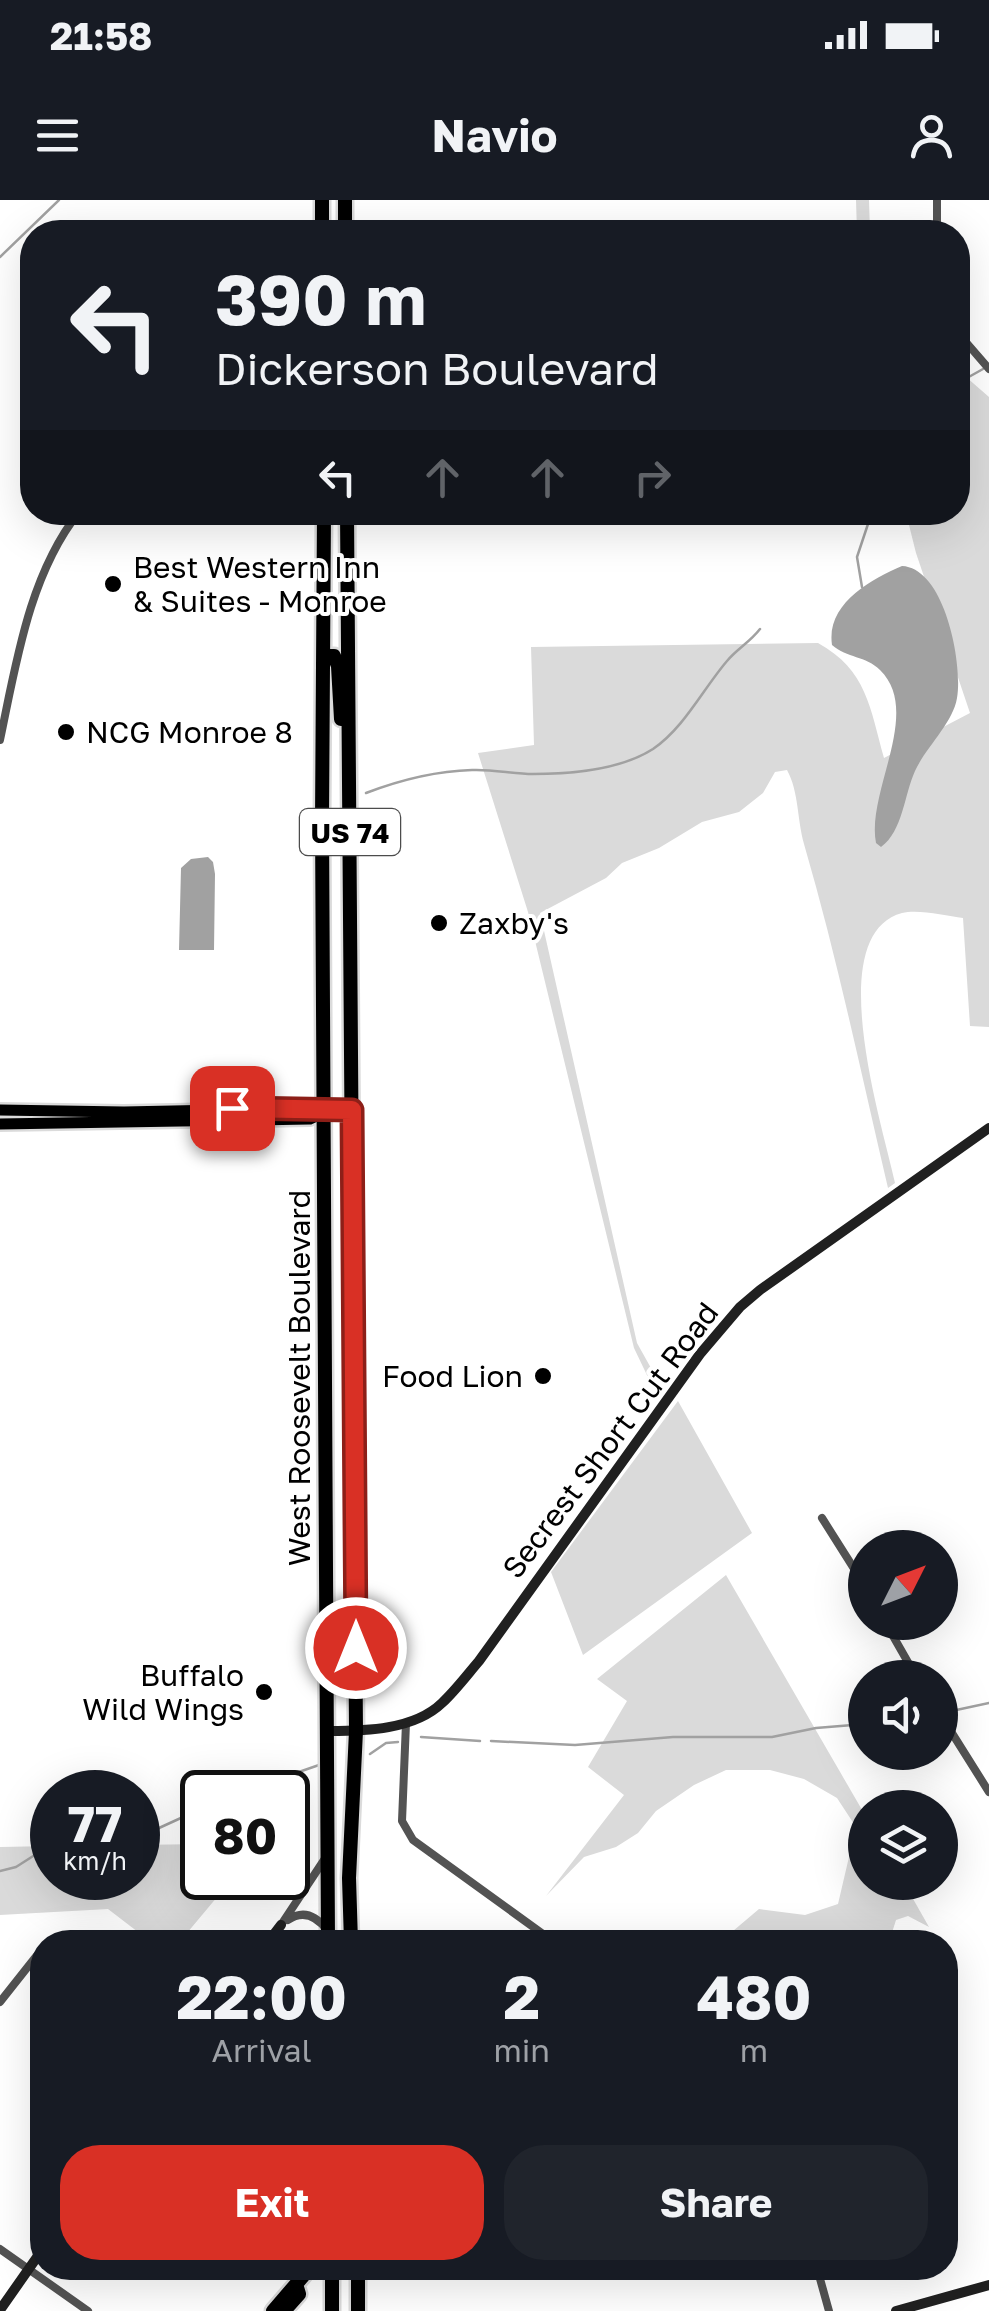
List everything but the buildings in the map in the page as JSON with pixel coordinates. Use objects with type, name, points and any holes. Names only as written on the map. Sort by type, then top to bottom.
[{"type":"highway","name":"West Roosevelt Boulevard","points":[[324,525],[328,1930]]},
{"type":"highway","name":"West Roosevelt Boulevard","points":[[347,525],[356,1732],[350,1930]]},
{"type":"highway","points":[[324,656],[334,656],[338,666],[350,784]]},
{"type":"highway","points":[[274,2311],[300,2280]]},
{"type":"highway","points":[[332,2280],[332,2311]]},
{"type":"highway","points":[[358,2280],[358,2311]]},
{"type":"highway","points":[[284,2311],[299,2294],[296,2284]]},
{"type":"main road","points":[[0,1110],[352,1110]]},
{"type":"main road","points":[[66,1124],[119,1117],[124,1112]]},
{"type":"main road","points":[[0,1124],[310,1120],[324,1112]]},
{"type":"main road","name":"Secrest Short Cut Road","points":[[328,1732],[356,1732],[406,1723],[440,1705],[478,1661],[700,1354],[740,1307],[989,1128]]},
{"type":"main road","points":[[277,1930],[280,1926]]},
{"type":"main road","points":[[0,2310],[30,2267]]},
{"type":"main road","points":[[896,2311],[989,2285]]},
{"type":"street","points":[[970,347],[989,369]]},
{"type":"street","points":[[0,740],[34,602],[70,525]]},
{"type":"street","points":[[822,1518],[848,1559]]},
{"type":"street","points":[[406,1723],[402,1822],[413,1840],[537,1930]]},
{"type":"street","points":[[958,1743],[989,1792]]},
{"type":"street","points":[[280,1926],[317,1876],[328,1851]]},
{"type":"street","points":[[280,1926],[294,1916],[307,1915],[318,1919],[324,1930]]},
{"type":"street","points":[[0,2002],[30,1967]]},
{"type":"street","points":[[0,2249],[28,2270]]},
{"type":"street","points":[[43,2280],[88,2311]]},
{"type":"street","points":[[820,2280],[829,2311]]},
{"type":"shaded area","points":[[856,200],[869,200],[870,220],[857,220]]},
{"type":"shaded area","points":[[970,380],[989,397],[989,1027],[970,1026],[963,918],[909,912],[878,929],[865,956],[861,993],[871,1078],[895,1183],[888,1188],[787,770],[775,772],[763,793],[739,812],[702,822],[659,848],[622,863],[606,878],[540,913],[637,1343],[661,1386],[655,1392],[634,1348],[528,912],[478,753],[534,745],[531,647],[818,643],[857,678],[870,707],[884,758],[970,713],[909,525],[970,525]]},
{"type":"shaded area","points":[[902,566],[917,571],[940,600],[954,642],[957,698],[950,717],[915,771],[894,832],[881,847],[876,843],[875,823],[895,730],[892,687],[875,665],[832,645],[832,630],[836,617],[853,595]]},
{"type":"shaded area","points":[[208,857],[215,874],[214,950],[179,950],[181,868],[191,859]]},
{"type":"shaded area","points":[[678,1401],[752,1533],[583,1655],[551,1572]]},
{"type":"shaded area","points":[[726,1575],[851,1790],[848,1815],[837,1798],[804,1779],[770,1770],[726,1770],[694,1785],[656,1811],[638,1833],[616,1847],[584,1857],[546,1896],[624,1795],[588,1767],[627,1701],[597,1679]]},
{"type":"shaded area","points":[[180,1844],[180,1900],[215,1900],[190,1930],[135,1930],[108,1909],[0,1915],[0,1847],[30,1846],[30,1900],[160,1900],[160,1845]]},
{"type":"shaded area","points":[[848,1861],[848,1900],[914,1900],[929,1927],[908,1916],[896,1920],[893,1930],[734,1930],[759,1909],[805,1915],[838,1904]]},
{"type":"waterway","points":[[38,220],[59,200]]},
{"type":"waterway","points":[[0,257],[20,238]]},
{"type":"waterway","points":[[970,376],[983,369]]},
{"type":"waterway","points":[[862,587],[857,557],[868,525]]},
{"type":"waterway","points":[[366,793],[445,772],[564,773],[611,766],[640,756],[674,730],[727,661],[760,629]]},
{"type":"waterway","points":[[958,1710],[989,1703]]},
{"type":"waterway","points":[[491,1741],[575,1745],[673,1737],[772,1737],[848,1725]]},
{"type":"waterway","points":[[421,1737],[480,1741]]},
{"type":"waterway","points":[[370,1754],[386,1743],[398,1742]]},
{"type":"waterway","points":[[305,1770],[319,1765]]},
{"type":"waterway","points":[[160,1828],[180,1818]]},
{"type":"waterway","points":[[0,1871],[30,1858]]},
{"type":"place","name":"Best Western Inn & Suites - Monroe","points":[[113,584]]},
{"type":"place","name":"NCG Monroe 8","points":[[66,732]]},
{"type":"place","name":"Zaxby's","points":[[439,923]]},
{"type":"place","name":"Food Lion","points":[[543,1376]]},
{"type":"place","name":"Buffalo Wild Wings","points":[[264,1692]]},
{"type":"route","points":[[232,1108],[352,1110],[356,1648]]}]
